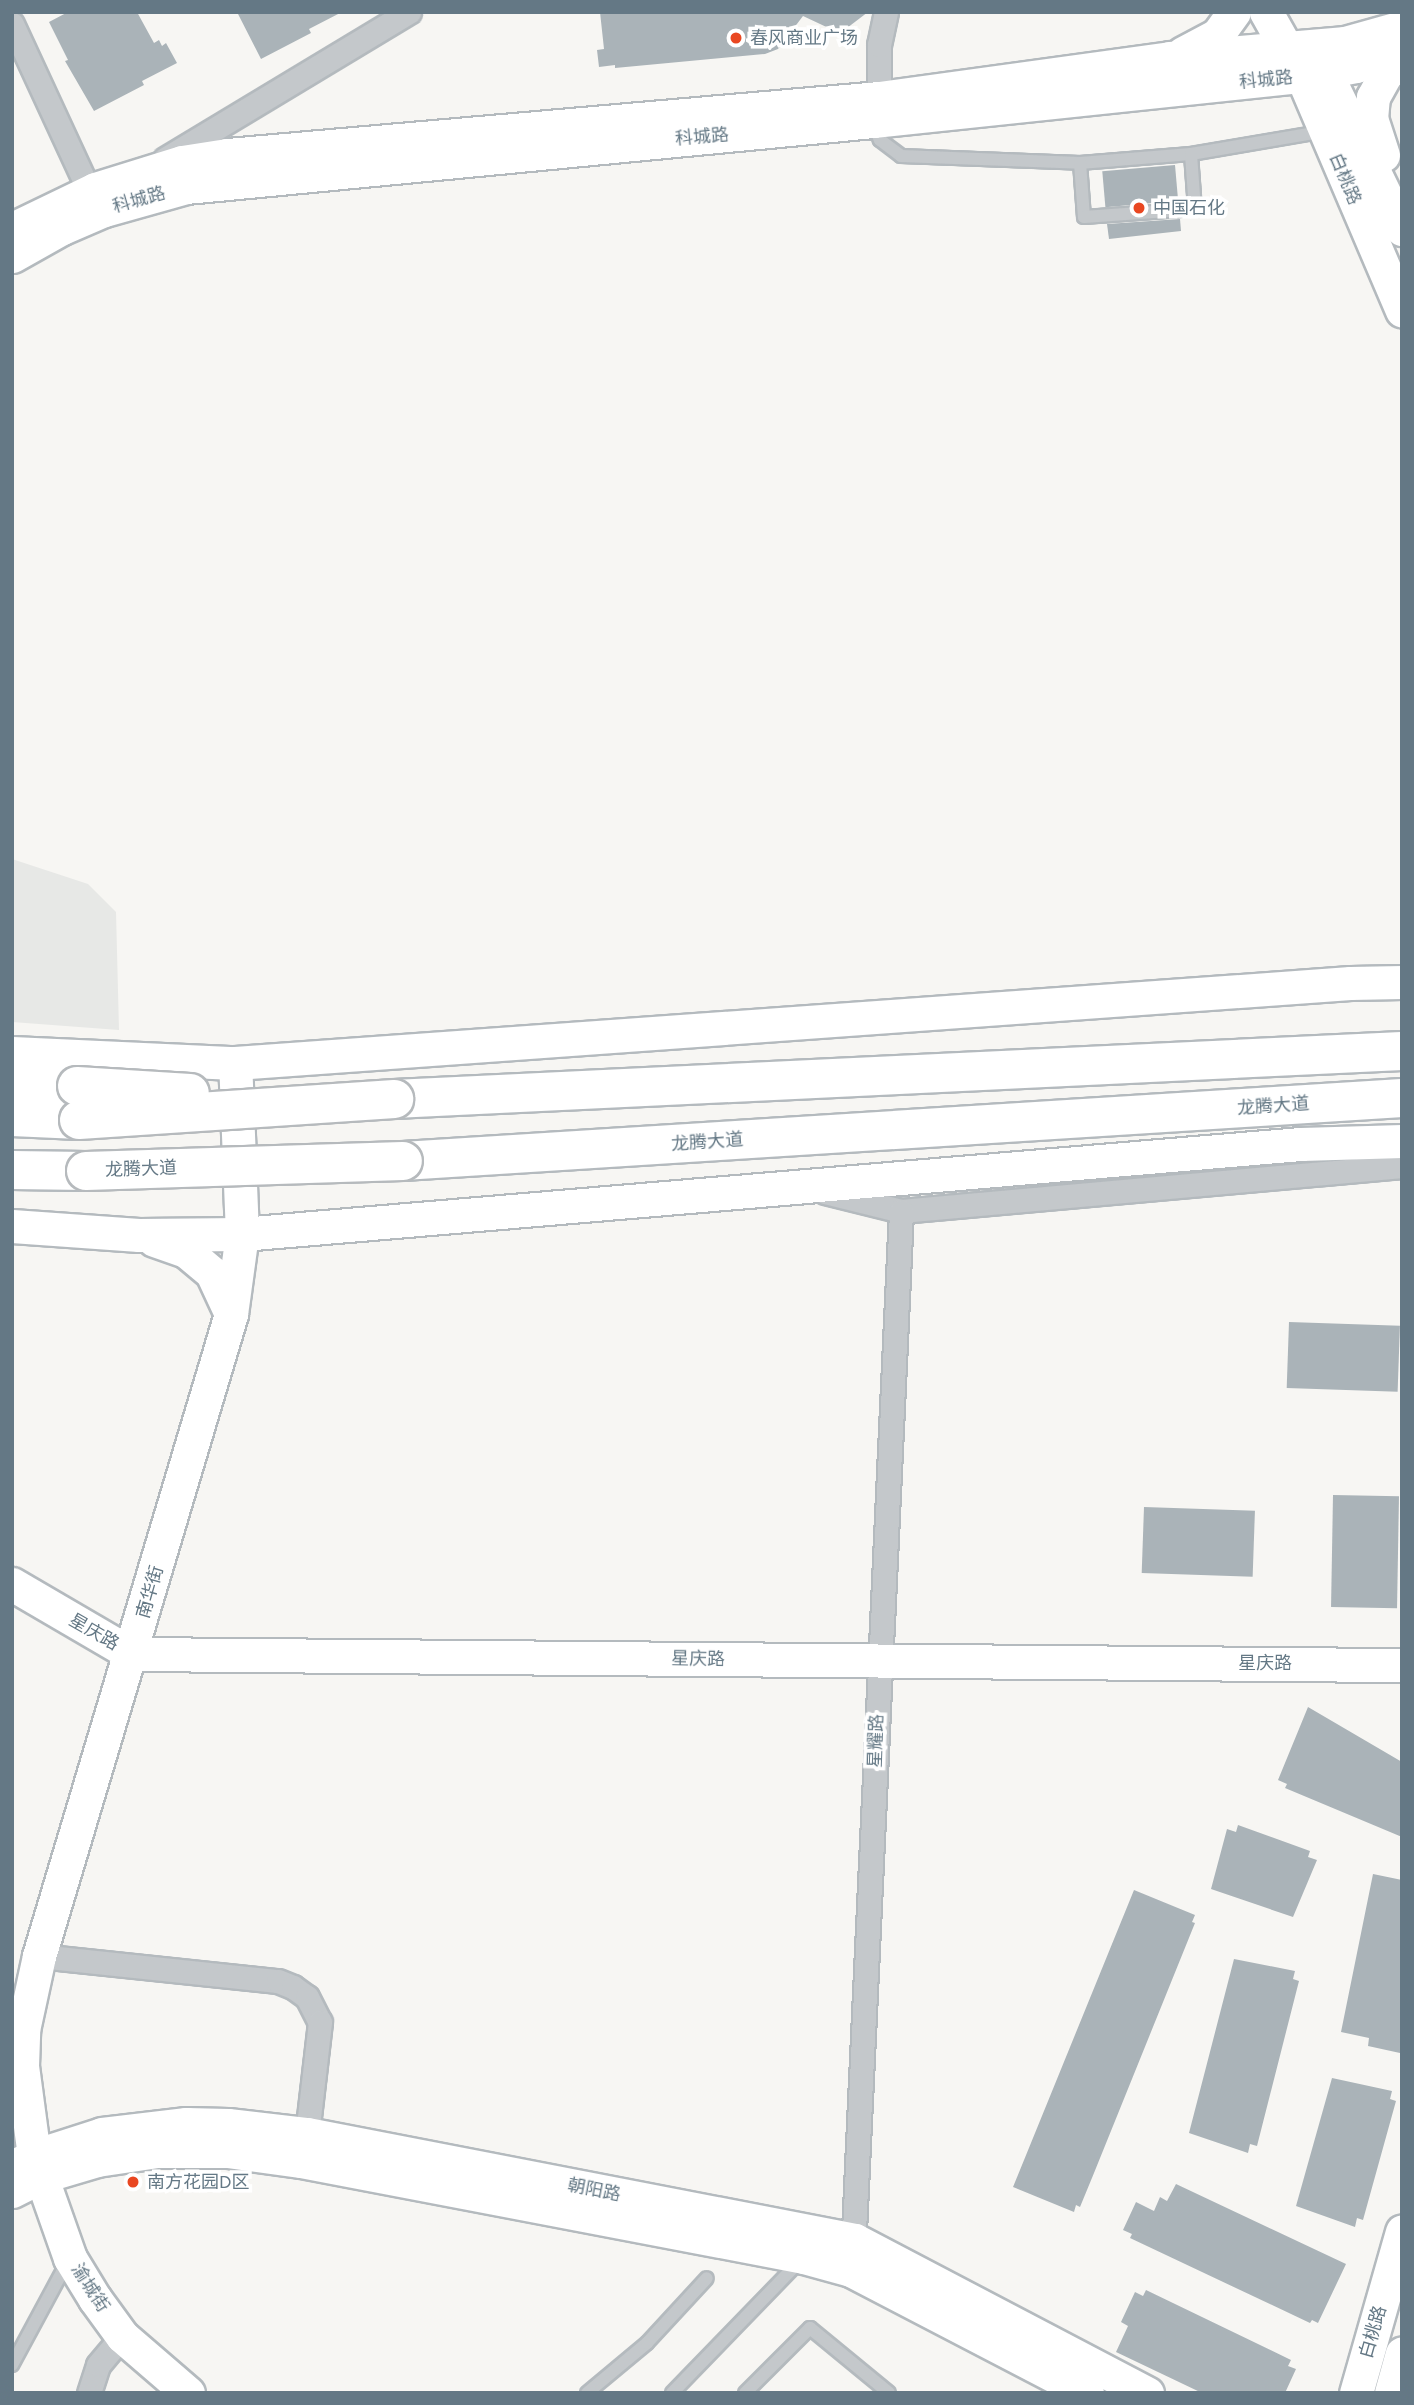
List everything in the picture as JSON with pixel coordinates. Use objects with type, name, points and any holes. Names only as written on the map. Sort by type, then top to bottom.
[{"type":"highway","points":[[12,1117],[78,1103],[339,1102],[1402,1051]]},
{"type":"highway","points":[[12,1082],[78,1103]]},
{"type":"highway","name":"龙腾大道","points":[[12,1170],[86,1171],[402,1161],[1402,1098]]},
{"type":"main road","points":[[1170,58],[1207,42],[1218,34],[1234,12]]},
{"type":"main road","points":[[1266,12],[1307,61]]},
{"type":"main road","points":[[1291,12],[1307,61]]},
{"type":"main road","name":"科城路","points":[[12,229],[89,191],[141,173],[182,162],[228,155],[876,109],[1170,58],[1307,61],[1345,43],[1402,27]]},
{"type":"main road","name":"科城路","points":[[12,256],[62,228],[104,210],[186,187],[1402,50]]},
{"type":"main road","points":[[1402,58],[1377,86],[1371,119],[1402,227]]},
{"type":"main road","name":"白桃路","points":[[1307,61],[1325,131],[1402,311]]},
{"type":"main road","name":"白桃路","points":[[1307,61],[1402,227]]},
{"type":"main road","points":[[12,1053],[234,1063],[1350,983],[1402,982]]},
{"type":"main road","name":"南华街","points":[[22,2170],[22,2066],[29,1994],[231,1314],[242,1234],[234,1063]]},
{"type":"main road","points":[[12,1226],[139,1235],[242,1234],[1301,1144],[1402,1141]]},
{"type":"main road","points":[[139,1235],[186,1251],[212,1273],[231,1314]]},
{"type":"main road","name":"星庆路","points":[[12,1584],[132,1654],[1402,1665]]},
{"type":"main road","name":"朝阳路","points":[[22,2170],[102,2134],[186,2124],[228,2124],[307,2134],[853,2255],[1147,2393]]},
{"type":"main road","name":"朝阳路","points":[[22,2170],[157,2151],[227,2151],[301,2161],[804,2257],[853,2255],[1087,2393]]},
{"type":"main road","name":"渝城街","points":[[22,2170],[70,2258],[122,2336],[188,2393]]},
{"type":"main road","name":"白桃路","points":[[1356,2393],[1402,2231]]},
{"type":"main road","name":"白桃路","points":[[1391,2393],[1402,2353]]},
{"type":"street","points":[[141,173],[409,12]]},
{"type":"street","points":[[876,109],[878,56],[886,12]]},
{"type":"street","points":[[12,24],[89,191]]},
{"type":"street","points":[[798,1185],[901,1211],[1402,1166]]},
{"type":"street","name":"星耀路","points":[[853,2255],[901,1211]]},
{"type":"street","points":[[39,1956],[278,1981],[293,1987],[307,1997],[320,2022],[307,2134]]},
{"type":"street","points":[[89,2393],[98,2365],[122,2336]]},
{"type":"lane","points":[[876,109],[880,140],[901,156],[1080,163],[1191,154],[1325,131]]},
{"type":"lane","points":[[1080,163],[1084,217],[1195,209],[1191,154]]},
{"type":"lane","points":[[673,2393],[804,2257]]},
{"type":"lane","points":[[12,2365],[70,2258]]},
{"type":"lane","points":[[587,2393],[647,2343],[707,2278]]},
{"type":"lane","points":[[744,2393],[810,2328],[889,2393]]},
{"type":"shaded area","points":[[12,859],[88,884],[116,912],[119,1030],[12,1022]]},
{"type":"building","points":[[68,12],[137,12],[154,43],[159,40],[162,46],[166,43],[177,63],[142,81],[144,85],[94,111],[65,61],[68,60],[49,22]]},
{"type":"building","points":[[237,12],[342,12],[309,29],[311,33],[261,59]]},
{"type":"building","points":[[600,12],[868,12],[847,28],[835,31],[803,16],[778,49],[765,54],[615,68],[615,65],[599,67],[597,50],[604,49]]},
{"type":"building","points":[[1175,165],[1178,201],[1105,207],[1102,171]]},
{"type":"building","points":[[1180,219],[1181,231],[1109,239],[1107,224]]},
{"type":"building","points":[[1289,1322],[1400,1326],[1398,1392],[1287,1388]]},
{"type":"building","points":[[1333,1495],[1399,1496],[1397,1608],[1331,1607]]},
{"type":"building","points":[[1144,1507],[1255,1511],[1253,1577],[1142,1573]]},
{"type":"building","points":[[1308,1707],[1402,1762],[1402,1837],[1285,1788],[1287,1784],[1278,1780]]},
{"type":"building","points":[[1238,1825],[1310,1851],[1308,1857],[1317,1860],[1293,1917],[1211,1889],[1227,1829],[1236,1832]]},
{"type":"building","points":[[1373,1874],[1402,1880],[1400,2053],[1368,2046],[1369,2038],[1341,2032]]},
{"type":"building","points":[[1134,1890],[1195,1915],[1192,1922],[1195,1923],[1080,2207],[1076,2205],[1074,2212],[1013,2187]]},
{"type":"building","points":[[1234,1959],[1295,1971],[1293,1979],[1299,1981],[1257,2146],[1250,2144],[1248,2153],[1189,2133]]},
{"type":"building","points":[[1332,2078],[1392,2091],[1390,2099],[1396,2101],[1363,2220],[1357,2218],[1355,2227],[1296,2206]]},
{"type":"building","points":[[1176,2184],[1346,2264],[1318,2323],[1312,2320],[1310,2323],[1130,2238],[1132,2234],[1123,2230],[1136,2202],[1154,2211],[1160,2197],[1167,2201]]},
{"type":"building","points":[[1146,2290],[1291,2360],[1288,2366],[1296,2369],[1285,2393],[1202,2393],[1116,2352],[1128,2326],[1121,2322],[1135,2292],[1143,2296]]},
{"type":"place","name":"春风商业广场","points":[[736,38]]},
{"type":"place","name":"中国石化","points":[[1139,208]]},
{"type":"place","name":"南方花园D区","points":[[133,2182]]}]
